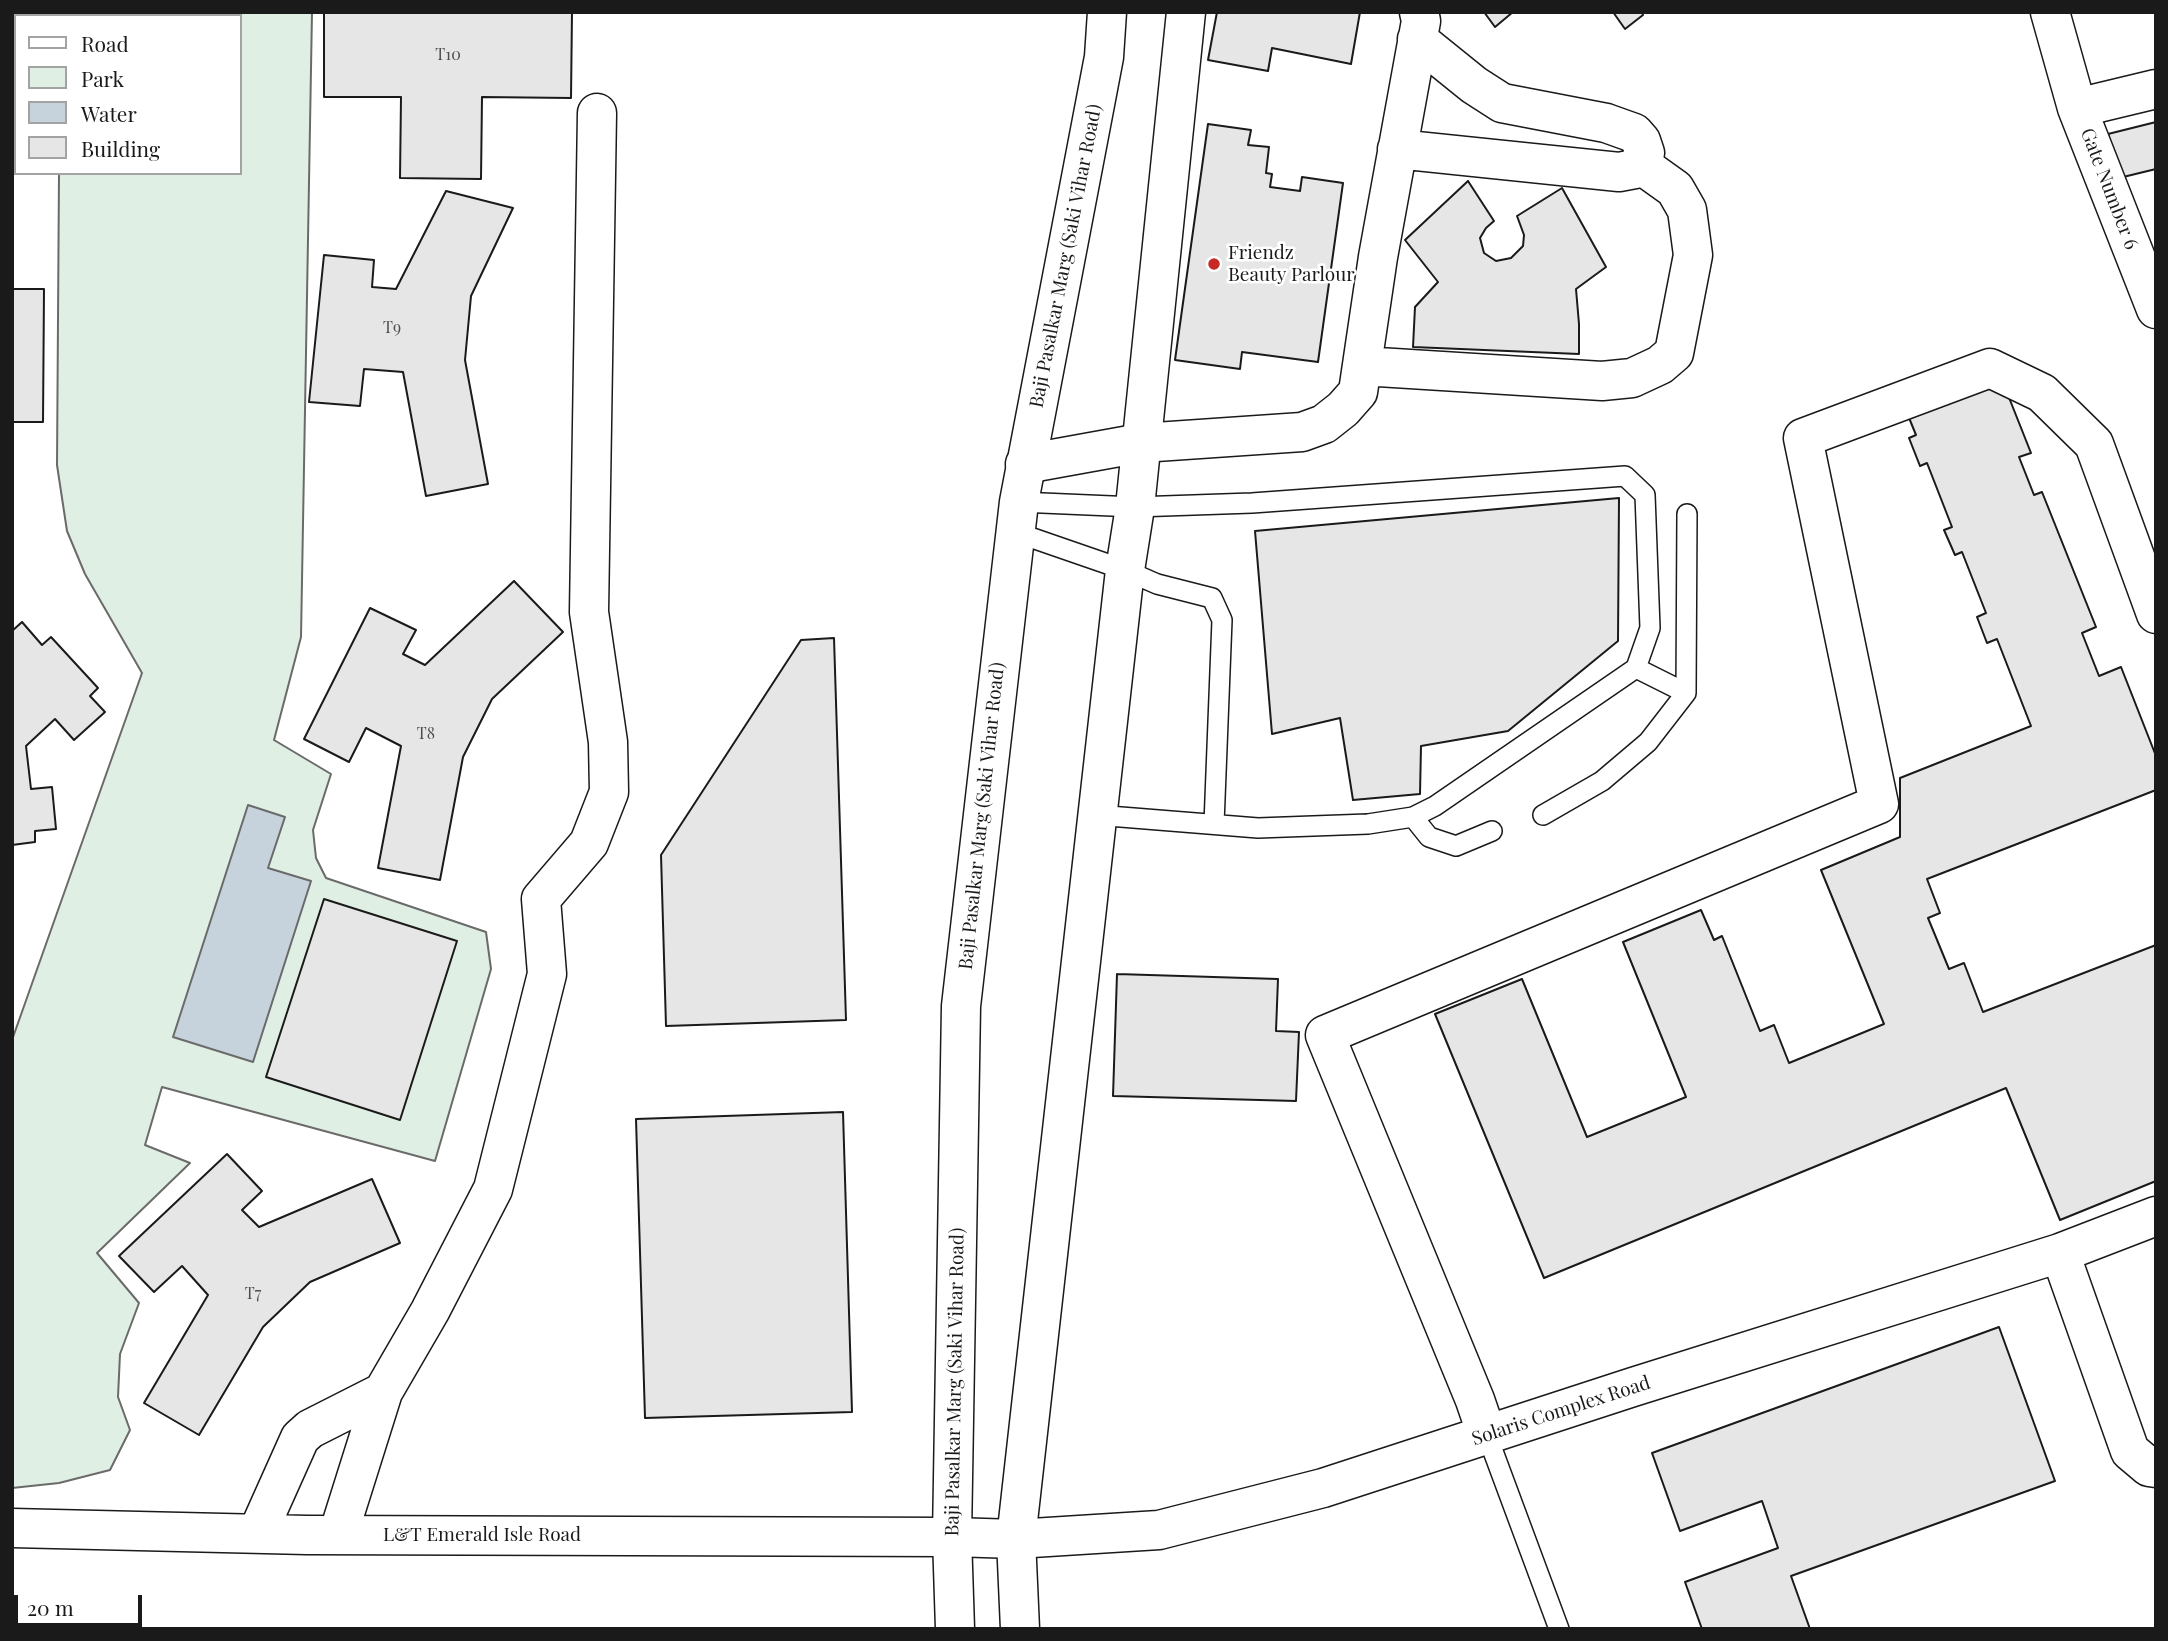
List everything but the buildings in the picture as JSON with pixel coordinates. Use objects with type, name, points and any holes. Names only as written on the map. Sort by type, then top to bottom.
[{"type":"street","name":"Baji Pasalkar Marg (Saki Vihar Road)","points":[[955,1629],[952,1537],[961,1006],[1017,517],[1104,57],[1107,12]]},
{"type":"street","points":[[1020,1629],[1016,1539],[1125,570],[1135,508],[1186,12]]},
{"type":"street","name":"Gate Number 6","points":[[2050,12],[2077,108],[2156,309]]},
{"type":"street","points":[[1025,464],[1141,443],[1302,432],[1324,424],[1343,409],[1358,392],[1418,25]]},
{"type":"street","points":[[1397,149],[1619,172],[1635,169],[1645,153],[1641,141],[1634,133],[1606,123],[1502,103],[1474,85],[1418,25]]},
{"type":"street","points":[[2077,108],[2156,89]]},
{"type":"street","points":[[338,1535],[383,1392],[430,1311],[493,1189],[547,974],[541,899],[589,843],[609,792],[608,742],[589,612],[597,113]]},
{"type":"street","points":[[1362,366],[1602,381],[1632,378],[1660,365],[1674,353],[1693,255],[1686,210],[1675,189],[1640,164]]},
{"type":"street","points":[[1487,1435],[1475,1399],[1325,1035],[1879,803],[1803,438],[1990,368],[2042,393],[2094,444],[2156,614]]},
{"type":"street","name":"Solaris Complex Road","points":[[952,1537],[1016,1539],[1159,1530],[1323,1488],[2060,1253],[2156,1216]]},
{"type":"street","points":[[2060,1253],[2130,1451],[2149,1467],[2156,1468]]},
{"type":"street","points":[[257,1534],[300,1438],[310,1429],[383,1392]]},
{"type":"street","name":"L&T Emerald Isle Road","points":[[12,1528],[338,1535],[952,1537]]},
{"type":"lane","points":[[1017,517],[1625,476],[1645,495],[1650,628],[1636,668],[1435,806],[1413,817],[1368,824],[1258,828],[1097,815]]},
{"type":"lane","points":[[1543,815],[1602,781],[1648,742],[1686,693],[1687,514]]},
{"type":"lane","points":[[1017,517],[1157,584],[1212,598],[1222,620],[1214,824]]},
{"type":"lane","points":[[1636,668],[1686,693]]},
{"type":"lane","points":[[1413,817],[1429,837],[1456,846],[1492,831]]},
{"type":"lane","points":[[1487,1435],[1559,1629]]},
{"type":"green space","points":[[312,12],[301,637],[274,740],[331,774],[313,830],[316,858],[326,878],[486,932],[491,969],[435,1161],[162,1087],[145,1145],[190,1163],[97,1253],[139,1303],[120,1354],[118,1397],[130,1430],[110,1470],[59,1483],[12,1488],[12,1040],[142,673],[85,574],[67,531],[57,465],[59,175],[242,175],[242,14],[60,14]]},
{"type":"water","points":[[248,805],[285,817],[268,868],[311,881],[253,1062],[173,1037]]},
{"type":"place","name":"Friendz Beauty Parlour","points":[[1214,264]]}]
